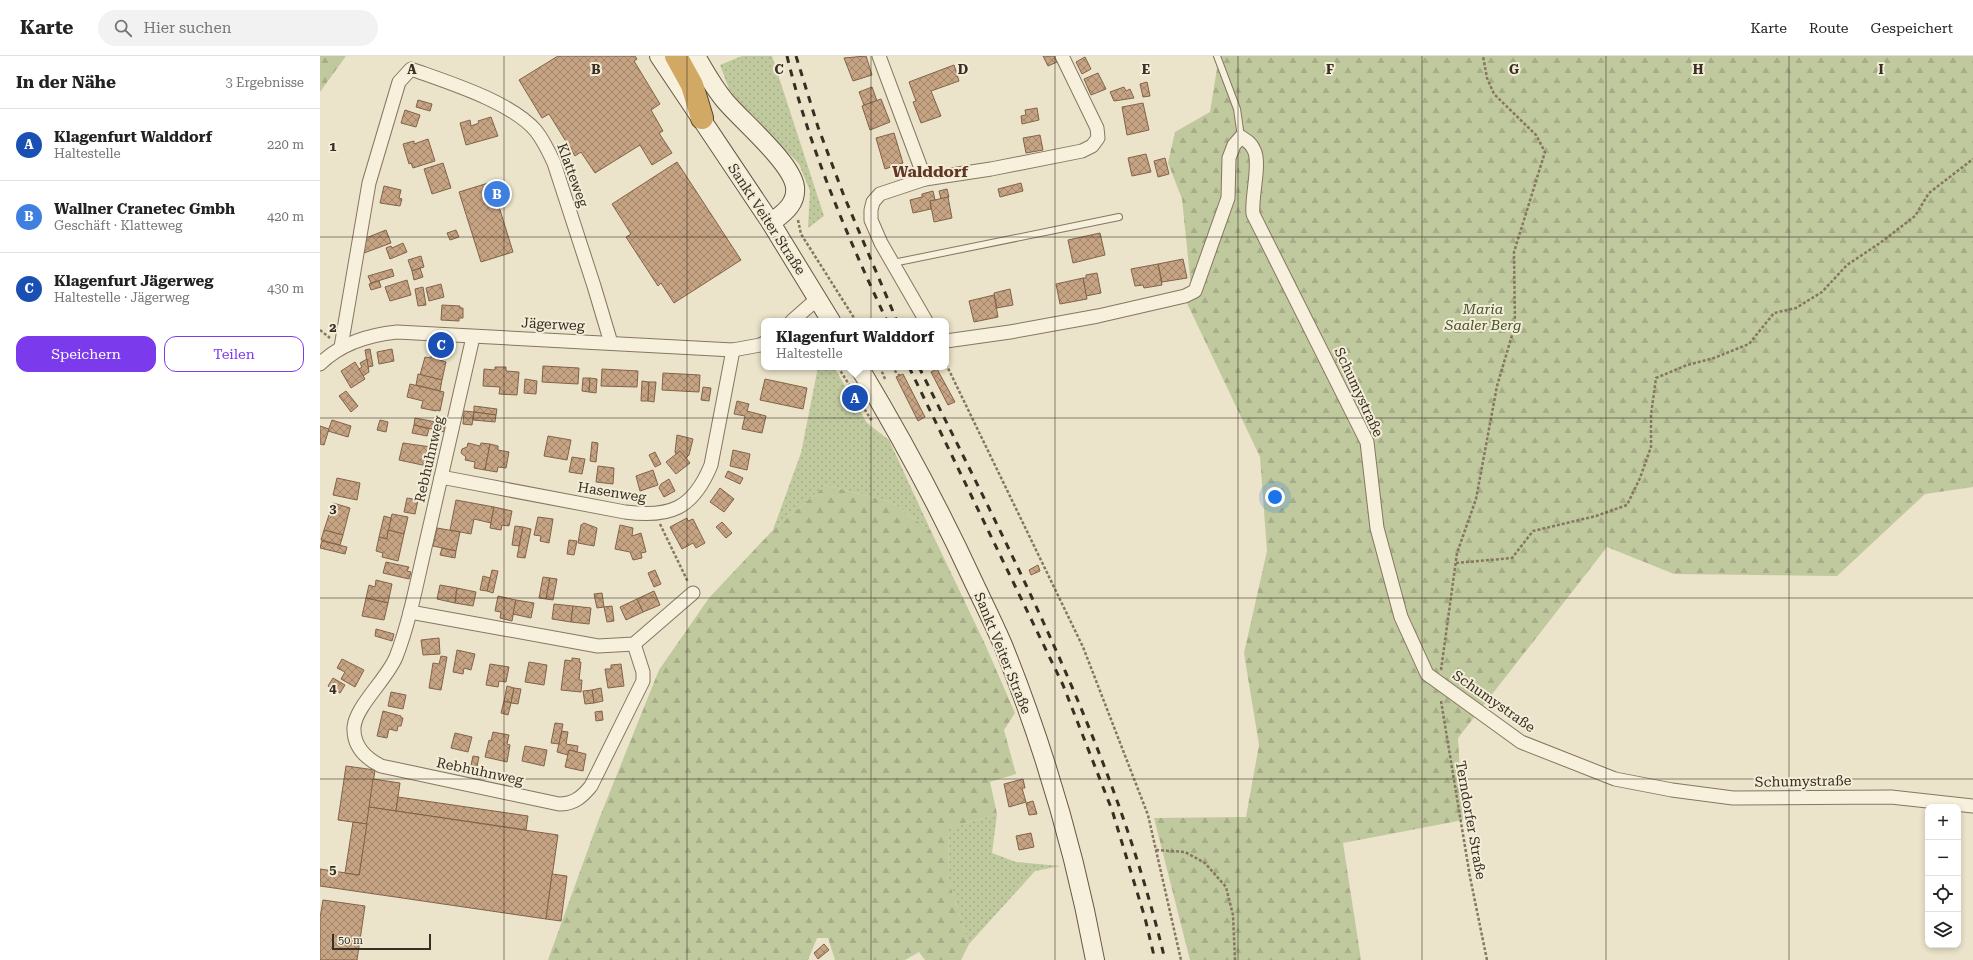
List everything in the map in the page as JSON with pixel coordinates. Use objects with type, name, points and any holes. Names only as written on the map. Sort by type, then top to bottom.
[{"type":"highway","points":[[676,56],[692,85],[702,118]]},
{"type":"main road","name":"Sankt Veiter Straße","points":[[659,56],[771,223],[829,318]]},
{"type":"main road","points":[[696,56],[725,100],[778,157],[790,174],[795,187],[793,200],[789,208],[771,223]]},
{"type":"main road","name":"Sankt Veiter Straße","points":[[861,370],[914,461],[946,523],[1002,643],[1038,741],[1061,814],[1087,917],[1095,960]]},
{"type":"street","points":[[880,56],[925,179]]},
{"type":"street","points":[[924,318],[881,243],[871,220],[873,202],[880,194],[925,179],[1082,151],[1092,146],[1098,138],[1097,128],[1062,56]]},
{"type":"street","name":"Klatteweg","points":[[341,347],[369,183],[399,82],[411,69],[474,93],[510,110],[536,131],[546,145],[554,163],[611,343]]},
{"type":"street","points":[[949,341],[1010,332],[1098,316],[1185,296],[1195,291],[1228,198],[1229,158],[1234,145],[1241,137]]},
{"type":"street","name":"Schumystraße","points":[[1241,137],[1250,142],[1255,151],[1256,172],[1252,204],[1253,214],[1284,279],[1313,332],[1366,442],[1377,528],[1401,617],[1427,674],[1521,742],[1615,779],[1672,790],[1733,798],[1891,797],[1973,806]]},
{"type":"street","points":[[795,318],[817,299]]},
{"type":"street","name":"Jägerweg","points":[[320,364],[341,347],[367,337],[397,332],[733,350],[761,345]]},
{"type":"street","name":"Rebhuhnweg","points":[[473,337],[410,612],[396,658],[385,678],[358,714],[354,725],[354,734],[361,752],[370,760],[381,766],[559,804],[568,804],[577,800],[591,786],[628,714],[643,681],[643,672],[634,644]]},
{"type":"street","name":"Hasenweg","points":[[441,477],[625,512],[656,514],[672,511],[686,502],[696,492],[705,480],[711,465],[733,350]]},
{"type":"street","points":[[410,612],[583,645],[598,646],[634,644],[693,594]]},
{"type":"lane","points":[[1217,56],[1237,109],[1241,137]]},
{"type":"lane","points":[[893,263],[1119,217]]},
{"type":"path","name":"Terndorfer Straße","points":[[1483,56],[1487,78],[1494,94],[1536,135],[1545,152],[1514,252],[1515,325],[1497,386],[1476,499],[1457,553],[1439,683],[1470,877],[1487,960]]},
{"type":"path","points":[[1456,563],[1512,558],[1533,531],[1596,516],[1627,505],[1640,478],[1651,447],[1651,415],[1656,378],[1687,365],[1714,358],[1749,344],[1774,313],[1796,308],[1822,292],[1847,265],[1880,243],[1915,216],[1929,194],[1973,159]]},
{"type":"path","points":[[793,200],[801,234],[854,318]]},
{"type":"path","points":[[840,370],[869,418],[875,423]]},
{"type":"path","points":[[894,370],[900,376]]},
{"type":"path","points":[[949,370],[1083,647],[1148,815],[1181,960]]},
{"type":"path","points":[[656,514],[693,594]]},
{"type":"path","points":[[1156,850],[1185,852],[1206,863],[1226,887],[1233,915],[1235,960]]},
{"type":"green space","points":[[320,56],[346,56],[320,92]]},
{"type":"green space","points":[[742,56],[772,56],[824,216],[808,228],[810,191],[799,164],[740,104],[729,89],[720,65]]},
{"type":"green space","name":"Maria Saaler Berg","points":[[1219,56],[1973,56],[1973,487],[1925,494],[1837,576],[1674,574],[1607,547],[1458,738],[1463,820],[1343,843],[1361,960],[1190,960],[1154,818],[1246,817],[1259,745],[1244,653],[1267,551],[1260,457],[1186,301],[1191,287],[1182,199],[1168,163],[1175,132],[1210,112]]},
{"type":"green space","points":[[817,370],[836,370],[867,423],[889,440],[931,531],[891,502],[826,485],[773,530],[801,453]]},
{"type":"green space","points":[[826,485],[891,502],[931,531],[984,642],[1015,713],[1004,730],[1016,774],[990,782],[997,814],[949,828],[948,878],[969,944],[961,960],[925,960],[919,952],[905,960],[835,960],[828,938],[817,938],[808,960],[548,960],[599,819],[659,670],[709,598],[773,530]]},
{"type":"green space","points":[[997,814],[992,853],[1016,862],[1060,866],[1035,871],[969,944],[948,878],[949,828]]},
{"type":"building","points":[[558,56],[635,56],[637,59],[634,61],[660,104],[651,110],[663,131],[659,133],[672,153],[652,165],[640,145],[595,173],[581,152],[575,156],[549,114],[542,118],[519,80]]},
{"type":"building","points":[[866,56],[872,75],[853,81],[844,58]]},
{"type":"building","points":[[1043,56],[1054,56],[1057,62],[1048,66]]},
{"type":"building","points":[[1085,57],[1091,69],[1082,74],[1076,62]]},
{"type":"building","points":[[954,65],[959,81],[931,91],[941,116],[921,123],[913,102],[916,101],[909,82]]},
{"type":"building","points":[[1098,73],[1106,89],[1091,95],[1084,79]]},
{"type":"building","points":[[1147,82],[1150,96],[1143,97],[1140,84]]},
{"type":"building","points":[[872,87],[877,101],[864,105],[859,92]]},
{"type":"building","points":[[1124,87],[1126,91],[1130,89],[1134,98],[1114,101],[1110,92]]},
{"type":"building","points":[[881,99],[890,122],[870,130],[862,106]]},
{"type":"building","points":[[418,100],[432,104],[430,111],[416,107]]},
{"type":"building","points":[[1143,103],[1149,130],[1127,135],[1122,107]]},
{"type":"building","points":[[1037,108],[1039,120],[1022,124],[1021,116],[1026,115],[1025,110]]},
{"type":"building","points":[[405,110],[420,115],[416,127],[401,123]]},
{"type":"building","points":[[491,117],[498,136],[466,145],[460,123],[470,120],[471,126],[479,123],[478,121]]},
{"type":"building","points":[[894,133],[903,163],[885,169],[876,138]]},
{"type":"building","points":[[1040,135],[1043,150],[1026,153],[1023,138]]},
{"type":"building","points":[[428,139],[435,161],[413,168],[411,163],[409,164],[403,144],[414,141],[414,144]]},
{"type":"building","points":[[1146,154],[1151,172],[1132,176],[1128,158]]},
{"type":"building","points":[[1165,158],[1169,174],[1158,177],[1154,161]]},
{"type":"building","points":[[677,162],[741,260],[674,303],[661,283],[658,286],[626,237],[631,234],[612,204]]},
{"type":"building","points":[[443,163],[451,188],[432,194],[424,169]]},
{"type":"building","points":[[498,180],[503,195],[496,197],[513,252],[481,262],[459,192]]},
{"type":"building","points":[[1021,183],[1023,191],[1000,197],[998,189]]},
{"type":"building","points":[[384,186],[401,190],[399,198],[402,199],[400,206],[380,203]]},
{"type":"building","points":[[947,189],[949,197],[941,199],[939,191]]},
{"type":"building","points":[[933,191],[935,200],[930,201],[931,209],[913,213],[910,200],[922,197],[922,194]]},
{"type":"building","points":[[948,197],[952,218],[934,222],[930,201]]},
{"type":"building","points":[[386,230],[391,243],[364,253],[366,238]]},
{"type":"building","points":[[456,230],[459,237],[450,240],[447,233]]},
{"type":"building","points":[[1100,233],[1105,255],[1073,263],[1068,240]]},
{"type":"building","points":[[403,243],[407,252],[390,259],[386,248],[391,246],[392,248]]},
{"type":"building","points":[[421,256],[424,267],[412,271],[408,260]]},
{"type":"building","points":[[1183,259],[1187,278],[1162,282],[1158,264]]},
{"type":"building","points":[[1158,264],[1162,285],[1144,288],[1143,285],[1135,286],[1131,269]]},
{"type":"building","points":[[420,268],[423,277],[414,280],[412,271]]},
{"type":"building","points":[[392,269],[394,276],[371,283],[368,276]]},
{"type":"building","points":[[1097,273],[1101,293],[1086,296],[1083,278],[1086,278],[1086,275]]},
{"type":"building","points":[[1083,278],[1087,299],[1060,304],[1056,284]]},
{"type":"building","points":[[407,280],[411,295],[390,301],[385,287]]},
{"type":"building","points":[[379,281],[381,287],[371,290],[369,284]]},
{"type":"building","points":[[441,284],[444,297],[429,301],[426,288]]},
{"type":"building","points":[[423,287],[426,305],[418,306],[415,289]]},
{"type":"building","points":[[1010,289],[1013,305],[997,308],[994,293]]},
{"type":"building","points":[[994,295],[998,317],[974,322],[969,301]]},
{"type":"building","points":[[442,305],[460,306],[460,308],[463,308],[463,318],[459,318],[459,321],[441,320]]},
{"type":"building","points":[[370,349],[373,366],[368,367],[365,350]]},
{"type":"building","points":[[392,349],[394,361],[379,364],[377,352]]},
{"type":"building","points":[[431,356],[440,358],[440,360],[446,362],[442,380],[420,375],[425,357],[431,358]]},
{"type":"building","points":[[367,359],[369,372],[363,376],[359,369],[362,367],[360,363]]},
{"type":"building","points":[[355,362],[365,379],[351,388],[341,371]]},
{"type":"building","points":[[543,366],[579,368],[578,384],[542,382]]},
{"type":"building","points":[[495,367],[506,367],[506,371],[519,372],[517,395],[499,394],[500,387],[483,386],[484,369],[495,370]]},
{"type":"building","points":[[602,369],[638,371],[637,387],[601,386]]},
{"type":"building","points":[[938,370],[955,402],[948,405],[931,372]]},
{"type":"building","points":[[663,373],[700,375],[699,392],[662,390]]},
{"type":"building","points":[[418,374],[442,380],[440,391],[416,385]]},
{"type":"building","points":[[903,374],[925,417],[918,421],[896,377]]},
{"type":"building","points":[[583,378],[590,378],[589,392],[582,391]]},
{"type":"building","points":[[590,378],[597,379],[596,393],[589,392]]},
{"type":"building","points":[[525,379],[537,381],[536,394],[524,393]]},
{"type":"building","points":[[765,379],[807,388],[803,409],[760,400]]},
{"type":"building","points":[[642,381],[649,382],[648,401],[641,401]]},
{"type":"building","points":[[649,382],[656,382],[654,402],[648,401]]},
{"type":"building","points":[[410,384],[444,392],[440,411],[421,408],[423,401],[407,397]]},
{"type":"building","points":[[703,387],[711,388],[709,401],[701,400]]},
{"type":"building","points":[[346,391],[358,406],[351,412],[339,396]]},
{"type":"building","points":[[737,401],[749,404],[747,411],[766,416],[762,433],[742,429],[745,416],[734,414]]},
{"type":"building","points":[[474,406],[497,409],[496,415],[474,412]]},
{"type":"building","points":[[464,411],[474,412],[472,425],[463,424]]},
{"type":"building","points":[[474,412],[496,415],[495,422],[473,420]]},
{"type":"building","points":[[415,418],[436,422],[438,418],[448,420],[445,432],[414,425]]},
{"type":"building","points":[[332,420],[351,426],[348,437],[328,431]]},
{"type":"building","points":[[380,420],[388,422],[386,432],[377,430]]},
{"type":"building","points":[[414,425],[429,429],[427,436],[412,433]]},
{"type":"building","points":[[320,426],[329,429],[324,445],[320,444]]},
{"type":"building","points":[[677,435],[693,439],[689,455],[686,458],[680,451],[676,454],[675,452]]},
{"type":"building","points":[[548,436],[571,440],[567,460],[544,456]]},
{"type":"building","points":[[592,442],[598,443],[596,462],[590,461]]},
{"type":"building","points":[[403,443],[431,447],[427,466],[399,460]]},
{"type":"building","points":[[468,443],[480,446],[481,443],[490,444],[485,470],[474,468],[475,462],[465,460],[466,457],[461,453],[462,449],[467,447]]},
{"type":"building","points":[[490,444],[498,446],[498,450],[509,452],[506,468],[498,467],[497,472],[485,470]]},
{"type":"building","points":[[733,450],[750,454],[747,470],[730,466]]},
{"type":"building","points":[[680,451],[690,463],[676,474],[666,462]]},
{"type":"building","points":[[655,452],[661,464],[655,467],[649,455]]},
{"type":"building","points":[[572,457],[585,459],[582,474],[569,472]]},
{"type":"building","points":[[598,466],[614,468],[613,484],[596,482]]},
{"type":"building","points":[[653,470],[658,485],[640,491],[636,476]]},
{"type":"building","points":[[728,471],[743,478],[740,484],[725,477]]},
{"type":"building","points":[[337,478],[360,483],[357,500],[333,495]]},
{"type":"building","points":[[669,479],[675,491],[664,497],[659,488],[661,484]]},
{"type":"building","points":[[720,488],[734,499],[724,512],[710,502]]},
{"type":"building","points":[[407,498],[418,500],[415,514],[404,512]]},
{"type":"building","points":[[456,500],[494,507],[491,523],[474,519],[471,534],[450,530]]},
{"type":"building","points":[[333,503],[350,508],[343,535],[324,530]]},
{"type":"building","points":[[494,507],[512,511],[509,526],[502,525],[501,530],[490,528]]},
{"type":"building","points":[[392,514],[408,517],[404,534],[388,530]]},
{"type":"building","points":[[384,516],[391,518],[387,539],[379,537]]},
{"type":"building","points":[[538,517],[553,519],[549,543],[540,541],[541,536],[534,535]]},
{"type":"building","points":[[687,518],[688,521],[693,519],[705,543],[696,548],[693,543],[682,549],[670,527]]},
{"type":"building","points":[[722,522],[732,533],[726,538],[716,527]]},
{"type":"building","points":[[584,523],[597,528],[594,546],[578,543],[581,525]]},
{"type":"building","points":[[620,525],[633,528],[632,536],[641,533],[646,552],[641,553],[642,558],[633,560],[630,552],[615,549]]},
{"type":"building","points":[[515,526],[523,527],[519,546],[512,545]]},
{"type":"building","points":[[523,527],[531,529],[525,558],[517,557]]},
{"type":"building","points":[[437,528],[460,532],[456,551],[433,546]]},
{"type":"building","points":[[324,530],[343,535],[340,545],[321,540]]},
{"type":"building","points":[[388,530],[404,534],[398,561],[382,557],[383,553],[376,551],[379,537],[387,539]]},
{"type":"building","points":[[569,540],[577,541],[574,555],[567,554]]},
{"type":"building","points":[[322,541],[347,547],[345,554],[320,548]]},
{"type":"building","points":[[442,548],[456,551],[455,558],[440,555]]},
{"type":"building","points":[[386,562],[409,567],[407,571],[411,572],[409,579],[383,573]]},
{"type":"building","points":[[1038,565],[1040,571],[1031,575],[1029,570]]},
{"type":"building","points":[[492,570],[498,571],[493,593],[487,591]]},
{"type":"building","points":[[655,570],[661,584],[654,587],[648,573]]},
{"type":"building","points":[[483,576],[490,578],[487,591],[480,590]]},
{"type":"building","points":[[543,577],[550,578],[546,599],[539,598]]},
{"type":"building","points":[[550,578],[557,579],[553,600],[546,599]]},
{"type":"building","points":[[376,580],[392,584],[388,603],[366,598],[369,585],[375,587]]},
{"type":"building","points":[[440,585],[457,588],[455,603],[437,599]]},
{"type":"building","points":[[457,588],[476,592],[473,606],[455,603]]},
{"type":"building","points":[[654,591],[660,605],[643,612],[637,599]]},
{"type":"building","points":[[602,593],[604,607],[597,608],[594,594]]},
{"type":"building","points":[[498,596],[516,600],[512,621],[500,618],[501,612],[495,611]]},
{"type":"building","points":[[366,598],[388,603],[384,620],[362,616]]},
{"type":"building","points":[[637,599],[643,612],[626,620],[620,607]]},
{"type":"building","points":[[516,600],[534,603],[531,618],[513,614]]},
{"type":"building","points":[[554,604],[573,606],[571,622],[552,619]]},
{"type":"building","points":[[573,606],[591,608],[589,624],[571,622]]},
{"type":"building","points":[[612,606],[614,621],[607,622],[604,607]]},
{"type":"building","points":[[376,629],[394,634],[392,641],[375,636]]},
{"type":"building","points":[[439,638],[440,654],[423,655],[421,640]]},
{"type":"building","points":[[457,650],[475,654],[471,670],[464,668],[463,674],[453,672]]},
{"type":"building","points":[[441,656],[447,657],[441,690],[429,688],[433,663],[439,664]]},
{"type":"building","points":[[572,658],[580,659],[579,662],[581,662],[579,680],[582,680],[581,692],[561,690],[565,660],[572,661]]},
{"type":"building","points":[[342,659],[364,670],[355,687],[341,679],[345,672],[337,668]]},
{"type":"building","points":[[529,662],[547,665],[544,685],[525,682]]},
{"type":"building","points":[[490,664],[509,667],[506,682],[499,681],[498,687],[486,685]]},
{"type":"building","points":[[621,664],[624,686],[608,688],[605,669],[611,669],[611,665]]},
{"type":"building","points":[[333,678],[345,685],[340,693],[328,686]]},
{"type":"building","points":[[507,686],[514,688],[511,703],[504,701]]},
{"type":"building","points":[[514,688],[521,689],[518,704],[511,703]]},
{"type":"building","points":[[601,688],[603,701],[594,703],[592,690]]},
{"type":"building","points":[[592,690],[594,703],[585,704],[583,691]]},
{"type":"building","points":[[391,692],[406,695],[403,709],[388,706]]},
{"type":"building","points":[[504,701],[511,703],[508,715],[501,713]]},
{"type":"building","points":[[383,711],[401,716],[401,718],[403,718],[401,726],[398,726],[397,731],[389,729],[387,738],[377,736]]},
{"type":"building","points":[[602,711],[603,720],[596,721],[595,712]]},
{"type":"building","points":[[555,723],[563,724],[559,744],[551,743]]},
{"type":"building","points":[[562,731],[568,732],[566,744],[578,746],[577,752],[569,750],[568,755],[557,752]]},
{"type":"building","points":[[493,732],[509,735],[507,744],[510,745],[507,762],[485,757],[489,740],[491,741]]},
{"type":"building","points":[[455,733],[472,737],[468,752],[451,748]]},
{"type":"building","points":[[525,746],[547,750],[544,766],[522,761]]},
{"type":"building","points":[[569,750],[586,754],[583,771],[565,767]]},
{"type":"building","points":[[473,756],[479,757],[476,771],[470,770]]},
{"type":"building","points":[[346,766],[375,770],[367,824],[338,820]]},
{"type":"building","points":[[373,779],[400,783],[396,811],[369,807]]},
{"type":"building","points":[[1023,779],[1025,788],[1022,788],[1026,802],[1009,807],[1004,784]]},
{"type":"building","points":[[398,797],[528,816],[526,830],[396,811]]},
{"type":"building","points":[[1033,801],[1037,814],[1029,815],[1026,803]]},
{"type":"building","points":[[369,807],[558,835],[546,919],[320,886],[320,869],[359,875]]},
{"type":"building","points":[[353,822],[367,824],[359,875],[345,873]]},
{"type":"building","points":[[1031,833],[1034,847],[1019,850],[1016,836]]},
{"type":"building","points":[[552,874],[567,876],[561,921],[546,919]]},
{"type":"building","points":[[323,900],[365,906],[357,960],[320,960],[320,918]]},
{"type":"building","points":[[824,944],[829,950],[818,959],[814,953]]},
{"type":"railway","points":[[787,56],[806,124],[830,191],[886,318]]},
{"type":"railway","points":[[796,56],[818,127],[844,196],[896,318]]},
{"type":"railway","points":[[910,370],[1063,685],[1112,810],[1145,918],[1155,960]]},
{"type":"railway","points":[[920,370],[1025,584],[1059,657],[1090,731],[1119,806],[1144,882],[1165,960]]},
{"type":"place","name":"Wallner Cranetec Gmbh","points":[[497,194]]},
{"type":"place","name":"Klagenfurt Jägerweg","points":[[441,345]]},
{"type":"place","name":"Klagenfurt Walddorf","points":[[855,398]]},
{"type":"district","name":"Walddorf","points":[[930,171]]}]
